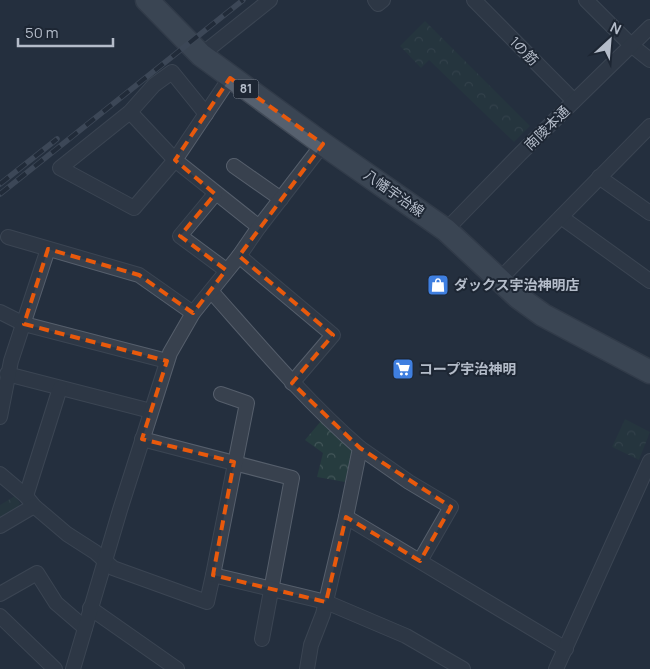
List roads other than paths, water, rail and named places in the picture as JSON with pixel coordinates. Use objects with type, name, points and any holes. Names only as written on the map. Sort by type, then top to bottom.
[{"type":"main road","name":"八幡宇治線","points":[[147,0],[201,55],[230,78],[446,230],[518,297],[543,315],[650,372]]},
{"type":"street","points":[[201,55],[270,0]]},
{"type":"street","name":"1の筋","points":[[474,0],[574,101]]},
{"type":"street","points":[[586,0],[630,45],[650,60]]},
{"type":"street","name":"南陵本通","points":[[446,230],[650,27]]},
{"type":"street","points":[[206,114],[172,72],[154,85],[130,112],[60,168],[134,208],[174,160],[206,114],[230,78]]},
{"type":"street","points":[[130,112],[174,160],[259,227]]},
{"type":"street","points":[[499,280],[599,177],[644,141],[650,126]]},
{"type":"street","points":[[73,669],[166,361],[193,313],[324,144]]},
{"type":"street","points":[[234,166],[280,199]]},
{"type":"street","points":[[599,177],[650,213]]},
{"type":"street","points":[[216,194],[180,236],[226,270]]},
{"type":"street","points":[[560,217],[650,281]]},
{"type":"street","points":[[8,237],[139,275],[193,313]]},
{"type":"street","points":[[0,417],[7,374],[48,249]]},
{"type":"street","points":[[239,256],[333,335],[292,383]]},
{"type":"street","points":[[211,291],[292,383],[328,420],[360,448],[409,482],[451,507],[420,561]]},
{"type":"street","points":[[0,312],[24,324],[166,361]]},
{"type":"street","points":[[7,374],[151,410]]},
{"type":"street","points":[[0,526],[30,501],[60,388]]},
{"type":"street","points":[[0,474],[30,501],[113,568],[207,602],[247,403],[220,394]]},
{"type":"street","points":[[142,439],[292,478],[262,639]]},
{"type":"street","points":[[307,669],[311,645],[326,602],[360,448]]},
{"type":"street","points":[[556,669],[649,466]]},
{"type":"street","points":[[346,518],[566,649]]},
{"type":"street","points":[[0,594],[37,573],[56,603],[85,628]]},
{"type":"street","points":[[213,575],[326,602],[406,636],[462,669]]},
{"type":"street","points":[[90,608],[177,669]]},
{"type":"street","points":[[0,616],[55,669]]},
{"type":"railway","points":[[0,194],[243,0]]},
{"type":"railway","points":[[0,184],[57,139]]},
{"type":"place","name":"ダックス宇治神明店","points":[[438,285]]},
{"type":"place","name":"コープ宇治神明","points":[[403,369]]}]
